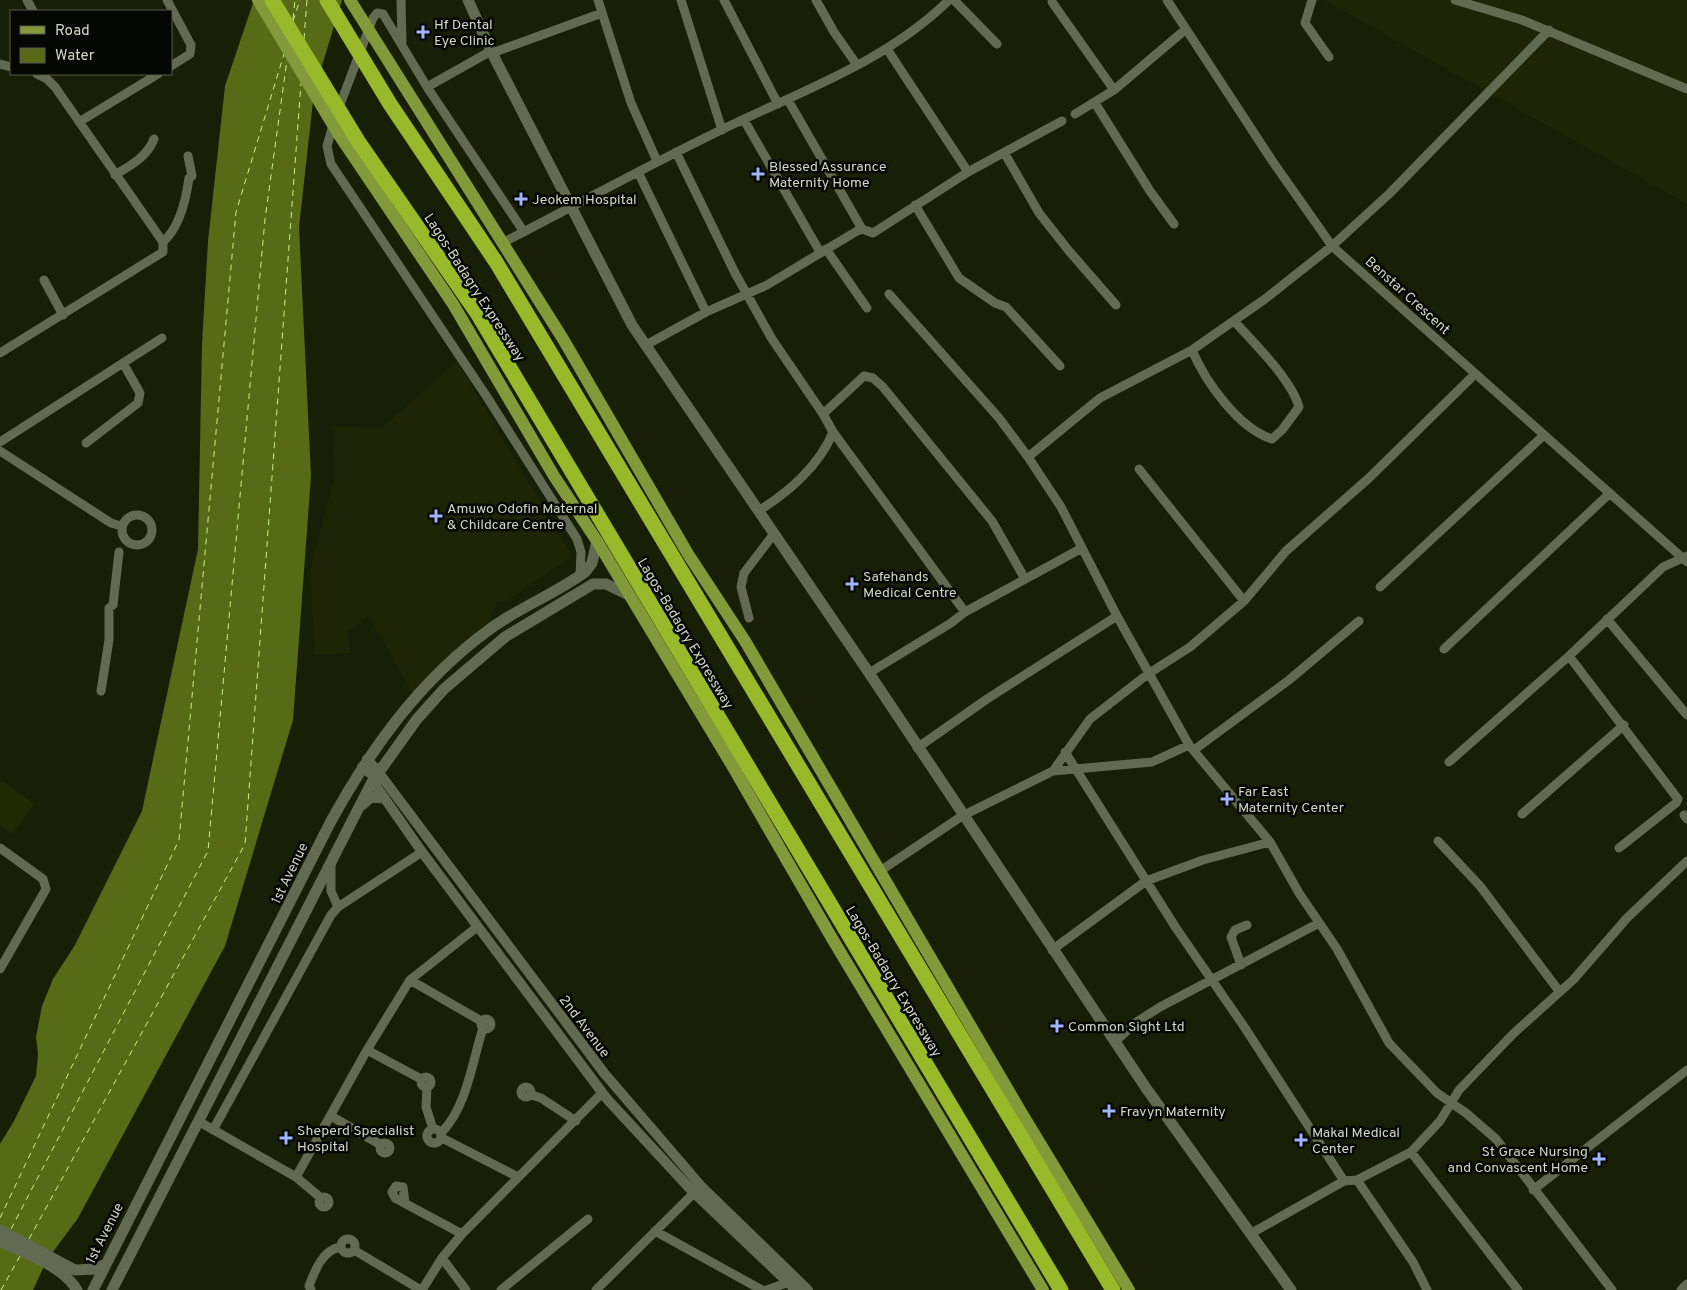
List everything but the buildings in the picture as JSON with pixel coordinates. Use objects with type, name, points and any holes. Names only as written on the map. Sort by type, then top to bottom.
[{"type":"highway","name":"Lagos-Badagry Expressway","points":[[272,0],[342,116],[477,314],[1061,1290]]},
{"type":"highway","name":"Lagos-Badagry Expressway","points":[[327,0],[363,62],[496,262],[1113,1290]]},
{"type":"main road","name":"Lagos-Badagry Expressway","points":[[258,0],[339,135],[453,304],[554,476],[629,595],[730,762],[833,940],[1043,1290]]},
{"type":"main road","points":[[350,0],[504,242],[688,554],[745,641],[1020,1112],[1128,1290]]},
{"type":"main road","points":[[468,0],[492,52],[615,294],[646,344],[773,535],[869,674],[1052,950],[1291,1290]]},
{"type":"main road","name":"1st Avenue","points":[[93,1290],[140,1194],[330,823],[364,763],[427,683],[446,664],[499,623],[580,576],[592,563],[596,542]]},
{"type":"main road","points":[[112,1290],[378,773],[417,719],[438,696],[505,637],[593,584],[606,584],[629,595]]},
{"type":"main road","points":[[361,806],[367,798],[377,796],[384,798]]},
{"type":"main road","points":[[140,1194],[157,1202]]},
{"type":"main road","points":[[0,1230],[56,1264],[77,1290]]},
{"type":"main road","points":[[0,1241],[75,1270],[96,1269],[104,1265]]},
{"type":"street","points":[[167,0],[191,45],[190,54],[172,65]]},
{"type":"street","points":[[401,0],[402,44]]},
{"type":"street","points":[[598,0],[631,103],[657,161]]},
{"type":"street","points":[[680,0],[722,130]]},
{"type":"street","points":[[724,0],[778,104]]},
{"type":"street","points":[[816,0],[834,32],[857,65]]},
{"type":"street","points":[[504,242],[657,161],[788,100],[887,49],[923,24],[948,0]]},
{"type":"street","points":[[954,0],[997,44]]},
{"type":"street","name":"Benstar Crescent","points":[[1167,0],[1273,162],[1332,246],[1686,559]]},
{"type":"street","points":[[1312,0],[1305,23],[1329,57]]},
{"type":"street","points":[[1455,0],[1549,30],[1687,89]]},
{"type":"street","points":[[1052,2],[1114,90]]},
{"type":"street","points":[[427,87],[492,52],[602,13]]},
{"type":"street","points":[[524,232],[427,87],[384,14],[375,15],[329,133],[327,146],[329,158],[487,397],[576,539],[581,552],[580,576]]},
{"type":"street","points":[[1075,114],[1114,90],[1186,30]]},
{"type":"street","points":[[1028,457],[1100,398],[1192,350],[1332,246],[1389,194],[1549,30]]},
{"type":"street","points":[[887,49],[968,172]]},
{"type":"street","points":[[79,122],[156,75]]},
{"type":"street","points":[[0,353],[163,252],[162,242],[47,76]]},
{"type":"street","points":[[788,100],[862,229],[873,233],[968,172],[1062,121]]},
{"type":"street","points":[[1095,102],[1150,191],[1174,224]]},
{"type":"street","points":[[744,120],[823,251],[867,308]]},
{"type":"street","points":[[115,175],[141,158],[151,147],[154,139]]},
{"type":"street","points":[[676,152],[735,273],[772,339],[823,414],[833,432],[965,612]]},
{"type":"street","points":[[1004,154],[1039,213],[1116,305]]},
{"type":"street","points":[[162,242],[172,234],[187,195],[189,178],[192,176],[188,156]]},
{"type":"street","points":[[638,172],[706,312]]},
{"type":"street","points":[[915,205],[959,278],[995,304],[1006,307],[1060,366]]},
{"type":"street","points":[[646,344],[706,312],[748,295],[862,229]]},
{"type":"street","points":[[44,280],[63,314]]},
{"type":"street","points":[[889,294],[999,418],[1028,457],[1061,507],[1116,616],[1191,748],[1270,842],[1389,1043],[1437,1093],[1451,1101],[1496,1139],[1533,1190],[1612,1290]]},
{"type":"street","points":[[1192,350],[1210,384],[1230,409],[1266,437],[1272,439],[1282,430],[1299,407],[1297,400],[1290,387],[1234,320]]},
{"type":"street","points":[[0,442],[162,338]]},
{"type":"street","points":[[86,443],[138,403],[140,393],[123,363]]},
{"type":"street","points":[[1053,771],[1090,719],[1148,674],[1190,647],[1244,601],[1286,550],[1369,478],[1475,374]]},
{"type":"street","points":[[823,414],[864,376],[873,378],[908,417],[992,521],[1025,579]]},
{"type":"street","points":[[758,511],[781,496],[806,472],[830,442],[833,432]]},
{"type":"street","points":[[1380,587],[1544,435]]},
{"type":"street","points":[[0,451],[112,523],[121,526]]},
{"type":"street","points":[[1139,469],[1244,601]]},
{"type":"street","points":[[1444,649],[1610,493]]},
{"type":"street","points":[[749,618],[741,587],[744,573],[773,535]]},
{"type":"street","points":[[869,674],[951,623],[965,612],[1082,548]]},
{"type":"street","points":[[101,691],[109,640],[109,608],[113,605],[120,552]]},
{"type":"street","points":[[1449,762],[1569,656],[1663,567],[1686,559]]},
{"type":"street","points":[[917,748],[987,699],[1116,616]]},
{"type":"street","points":[[1607,619],[1687,715]]},
{"type":"street","points":[[880,871],[962,816],[1053,771],[1152,762],[1191,748],[1289,680],[1359,621]]},
{"type":"street","points":[[1569,656],[1624,725],[1678,798],[1676,803],[1619,848]]},
{"type":"street","points":[[1522,814],[1624,725]]},
{"type":"street","points":[[1066,752],[1075,770],[1146,882],[1344,1181]]},
{"type":"street","name":"2nd Avenue","points":[[364,763],[379,774],[579,1041],[698,1190],[808,1290]]},
{"type":"street","name":"2nd Avenue","points":[[378,773],[376,786],[384,798],[477,927],[602,1093],[792,1286]]},
{"type":"street","points":[[1052,950],[1146,882],[1203,860],[1270,842]]},
{"type":"street","points":[[1438,842],[1480,886],[1560,991]]},
{"type":"street","points":[[0,848],[43,878],[46,889],[0,969]]},
{"type":"street","points":[[213,1130],[310,949],[331,915],[338,907],[422,852]]},
{"type":"street","points":[[1250,1234],[1344,1181],[1357,1180],[1411,1152],[1440,1121],[1451,1101],[1514,1032],[1560,991],[1627,918],[1687,861]]},
{"type":"street","points":[[332,862],[331,891],[338,907]]},
{"type":"street","points":[[1115,1042],[1136,1023],[1319,923]]},
{"type":"street","points":[[1241,965],[1231,937],[1235,930],[1247,926]]},
{"type":"street","points":[[296,1177],[366,1050],[410,980],[477,927]]},
{"type":"street","points":[[410,980],[482,1024],[469,1072],[468,1086],[452,1122],[439,1133]]},
{"type":"street","points":[[366,1050],[422,1079],[421,1083],[427,1087],[426,1107],[439,1133],[518,1177]]},
{"type":"street","points":[[1533,1190],[1687,1070]]},
{"type":"street","points":[[311,1290],[309,1286],[325,1255],[330,1249],[340,1247],[344,1252],[350,1253],[354,1250],[422,1290],[442,1258],[462,1234],[602,1093]]},
{"type":"street","points":[[531,1095],[541,1098],[576,1121]]},
{"type":"street","points":[[331,1116],[381,1145]]},
{"type":"street","points":[[198,1122],[296,1177],[321,1198]]},
{"type":"street","points":[[1411,1152],[1518,1290]]},
{"type":"street","points":[[1357,1180],[1413,1262],[1427,1290]]},
{"type":"street","points":[[596,1290],[698,1190]]},
{"type":"street","points":[[406,1203],[462,1234]]},
{"type":"street","points":[[501,1290],[588,1219]]},
{"type":"street","points":[[655,1231],[762,1290]]},
{"type":"street","points":[[442,1258],[466,1290]]},
{"type":"street","points":[[1681,1290],[1687,1284]]},
{"type":"street","points":[[767,1290],[792,1286]]},
{"type":"shaded area","points":[[1324,0],[1687,0],[1687,204]]},
{"type":"shaded area","name":"Amuwo Odofin Maternal & Childcare Centre","points":[[457,361],[572,556],[507,601],[497,602],[489,622],[480,628],[482,632],[461,644],[412,693],[369,615],[348,631],[351,653],[315,655],[310,570],[335,475],[332,426],[383,427]]},
{"type":"shaded area","points":[[2,781],[34,804],[12,834],[0,825],[0,784]]},
{"type":"water","points":[[254,0],[342,0],[314,92],[299,227],[311,476],[293,720],[225,946],[78,1218],[47,1260],[33,1290],[0,1290],[0,1144],[14,1121],[36,1076],[38,1054],[36,1037],[42,1006],[53,979],[75,945],[142,811],[198,549],[202,344],[208,241],[225,86]]},
{"type":"ferry route","points":[[293,19],[295,0]]},
{"type":"ferry route","points":[[293,21],[300,0]]},
{"type":"ferry route","points":[[304,39],[307,0]]},
{"type":"ferry route","points":[[0,1218],[179,840],[236,212],[284,54]]},
{"type":"ferry route","points":[[11,1229],[208,851],[265,219],[287,60]]},
{"type":"ferry route","points":[[29,1239],[245,844],[301,83]]},
{"type":"ferry route","points":[[1,1290],[20,1256]]},
{"type":"place","name":"Hf Dental Eye Clinic","points":[[423,32]]},
{"type":"place","name":"Blessed Assurance Maternity Home","points":[[758,174]]},
{"type":"place","name":"Jeokem Hospital","points":[[521,199]]},
{"type":"place","name":"Amuwo Odofin Maternal & Childcare Centre","points":[[436,516]]},
{"type":"place","name":"Safehands Medical Centre","points":[[852,584]]},
{"type":"place","name":"Far East Maternity Center","points":[[1227,799]]},
{"type":"place","name":"Common Sight Ltd","points":[[1057,1026]]},
{"type":"place","name":"Fravyn Maternity","points":[[1109,1111]]},
{"type":"place","name":"Sheperd Specialist Hospital","points":[[286,1138]]},
{"type":"place","name":"Makal Medical Center","points":[[1301,1140]]},
{"type":"place","name":"St Grace Nursing and Convascent Home","points":[[1599,1159]]}]
